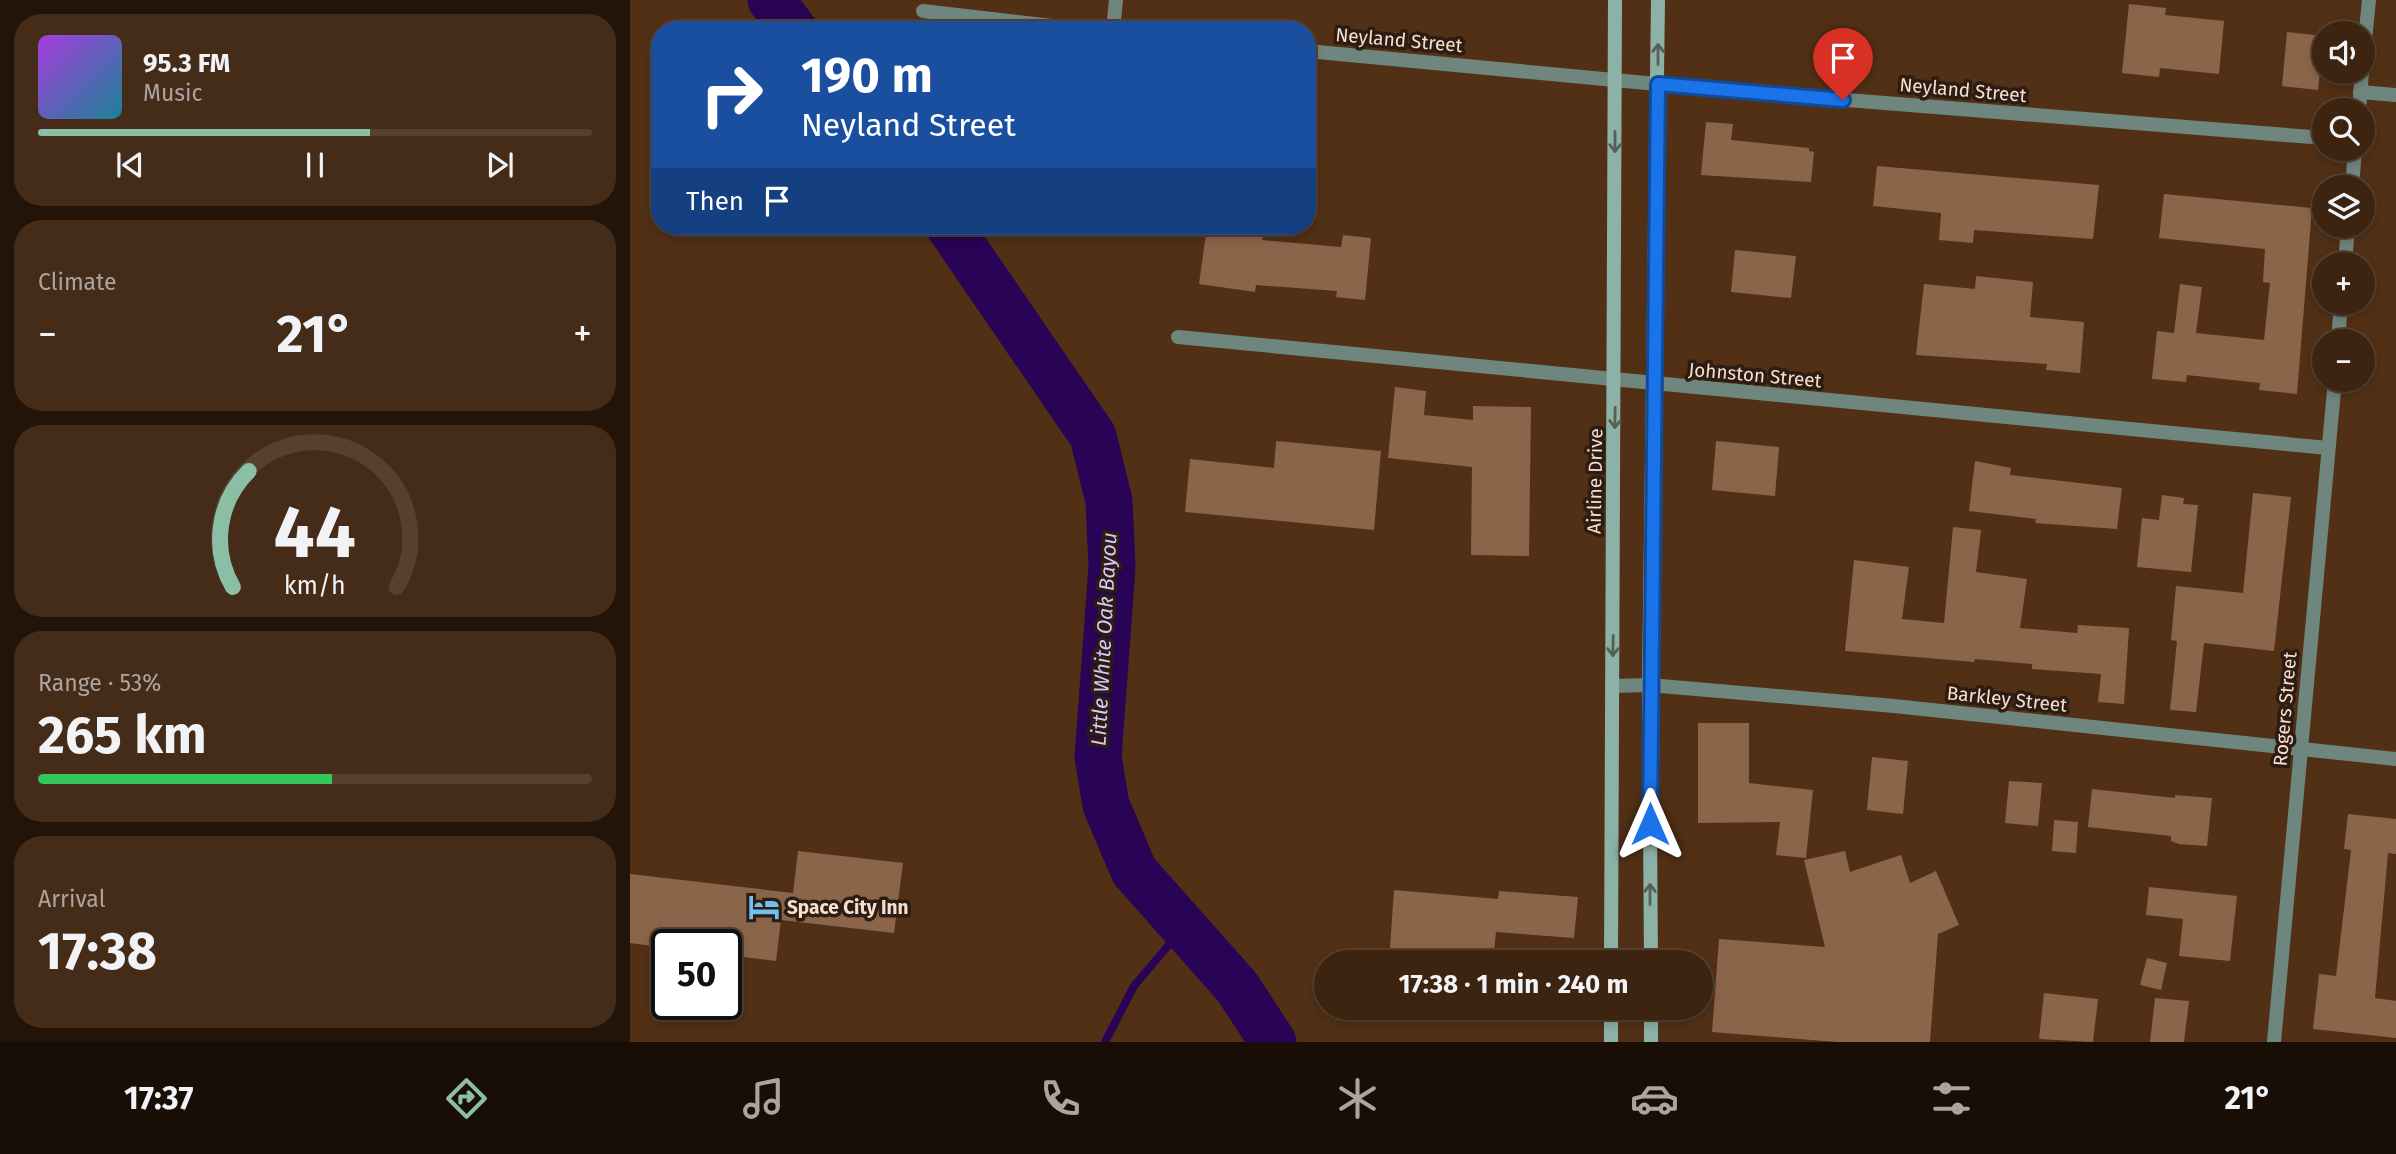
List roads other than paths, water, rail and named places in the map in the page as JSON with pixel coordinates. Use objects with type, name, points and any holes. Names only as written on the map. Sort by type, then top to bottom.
[{"type":"main road","name":"Airline Drive","points":[[1611,950],[1616,381],[1615,0]]},
{"type":"main road","points":[[1651,950],[1649,685],[1658,0]]},
{"type":"main road","points":[[1611,1020],[1611,1042]]},
{"type":"main road","points":[[1651,1020],[1651,1042]]},
{"type":"street","points":[[1114,21],[1116,0]]},
{"type":"street","points":[[2367,21],[2369,0]]},
{"type":"street","points":[[923,11],[1009,21]]},
{"type":"street","name":"Neyland Street","points":[[1316,52],[1658,84],[2312,137]]},
{"type":"street","points":[[2360,98],[2361,84]]},
{"type":"street","points":[[2360,92],[2396,95]]},
{"type":"street","name":"Johnston Street","points":[[1178,337],[2328,448]]},
{"type":"street","name":"Rogers Street","points":[[2274,1042],[2333,392]]},
{"type":"street","name":"Barkley Street","points":[[1612,686],[1649,685],[1894,706],[2396,760]]},
{"type":"waterway","name":"Little White Oak Bayou","points":[[771,0],[787,21]]},
{"type":"waterway","name":"Little White Oak Bayou","points":[[955,235],[1093,436],[1109,501],[1112,567],[1098,757],[1106,805],[1134,871],[1237,987],[1273,1042]]},
{"type":"waterway","points":[[1105,1042],[1134,986],[1184,927]]},
{"type":"place","name":"Space City Inn","points":[[764,907]]}]
